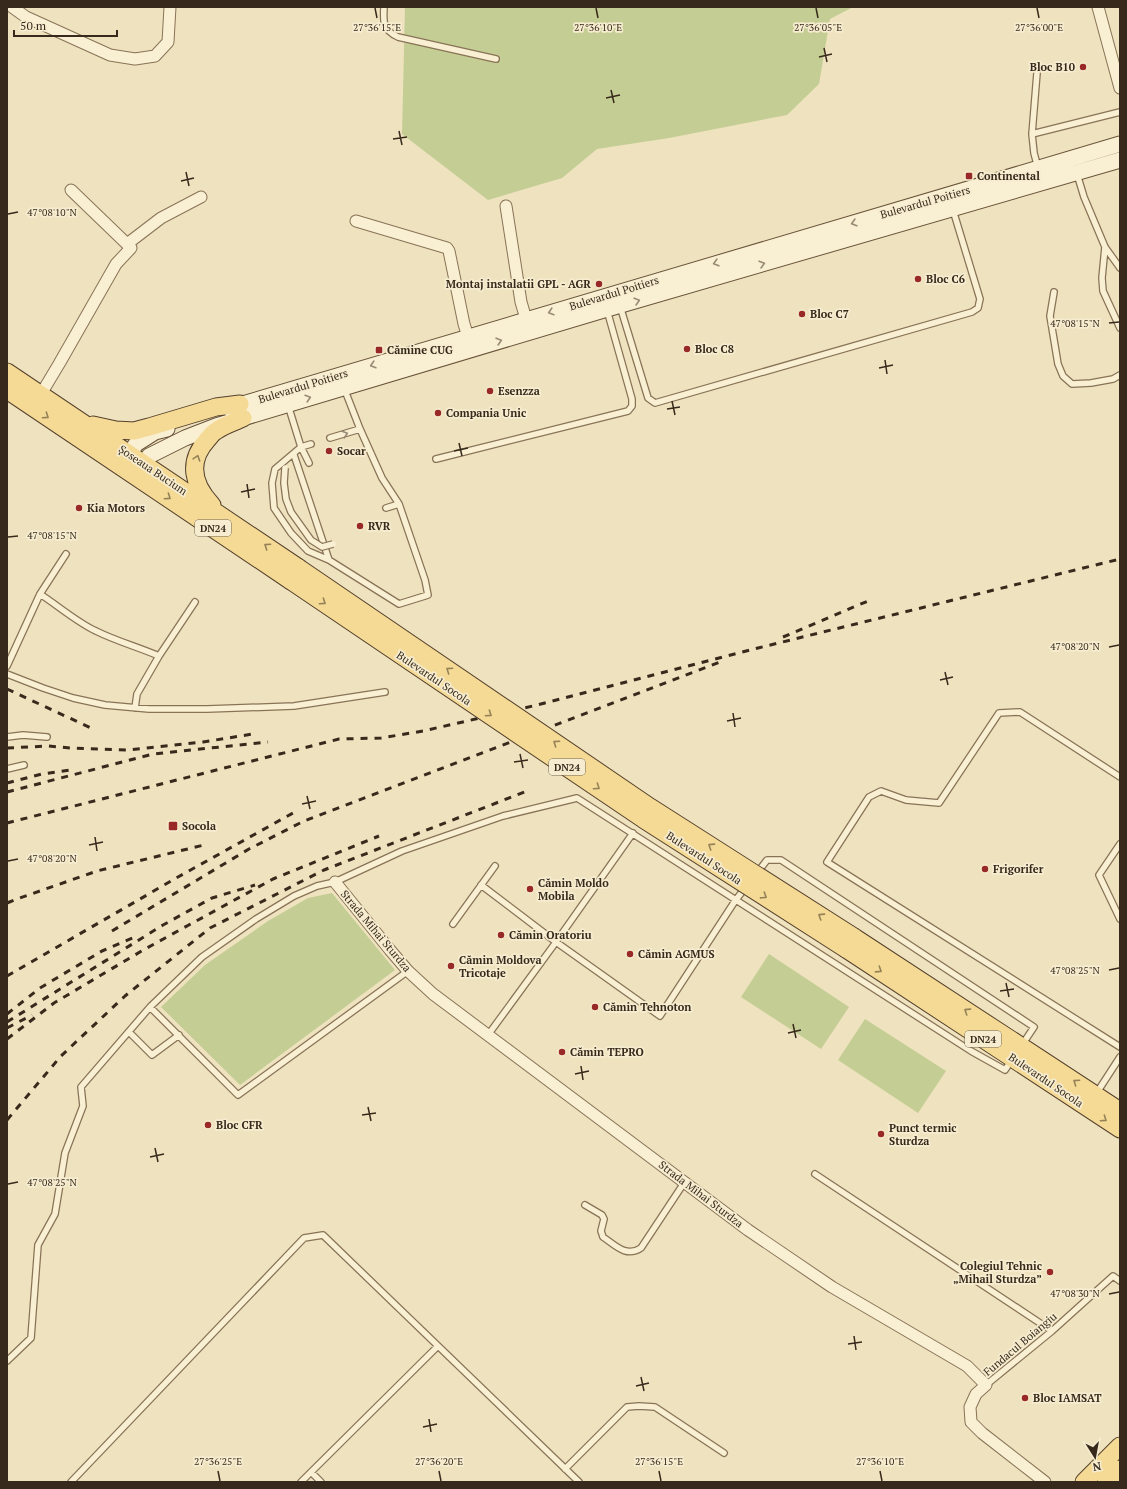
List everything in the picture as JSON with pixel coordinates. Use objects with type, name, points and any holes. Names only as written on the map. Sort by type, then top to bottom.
[{"type":"main road","name":"Bulevardul Poitiers","points":[[469,343],[526,320],[611,301],[952,209],[1074,165],[1120,144]]},
{"type":"main road","name":"Bulevardul Poitiers","points":[[125,460],[136,444],[155,432],[242,411],[611,301],[1039,168],[1120,160]]},
{"type":"main road","name":"Șoseaua Bucium","points":[[7,372],[13,393],[125,460],[295,574]]},
{"type":"main road","name":"Șoseaua Bucium","points":[[13,393],[41,394],[83,423],[125,460]]},
{"type":"main road","points":[[83,423],[116,430],[134,431],[216,407],[242,411]]},
{"type":"main road","name":"Bulevardul Poitiers","points":[[140,470],[149,456],[172,444],[216,426],[242,411]]},
{"type":"main road","points":[[222,516],[205,498],[195,479],[194,462],[200,448],[215,431],[242,411]]},
{"type":"main road","name":"Șoseaua Bucium","points":[[140,470],[222,516],[295,574]]},
{"type":"main road","name":"Bulevardul Socola","points":[[295,574],[650,807],[850,943],[1091,1101],[1120,1129]]},
{"type":"main road","name":"Bulevardul Socola","points":[[1091,1101],[1120,1111]]},
{"type":"main road","points":[[1084,1482],[1120,1446]]},
{"type":"main road","points":[[1106,1482],[1120,1469]]},
{"type":"street","points":[[12,7],[26,17],[110,55],[135,59],[155,56],[168,42],[170,7]]},
{"type":"street","points":[[1098,7],[1120,88]]},
{"type":"street","points":[[41,394],[116,264],[131,248],[71,190]]},
{"type":"street","points":[[127,244],[160,218],[201,196]]},
{"type":"street","points":[[506,206],[521,302],[526,320]]},
{"type":"street","points":[[356,221],[447,248],[449,251],[469,343]]},
{"type":"street","name":"Strada Mihai Sturdza","points":[[335,882],[408,971],[433,994],[748,1230],[832,1287],[967,1366],[986,1385]]},
{"type":"street","points":[[986,1385],[976,1394],[970,1407],[971,1422],[982,1433],[1045,1482]]},
{"type":"lane","points":[[384,7],[383,17],[385,28],[398,38],[496,59]]},
{"type":"lane","points":[[1037,73],[1032,134],[1034,153],[1039,168]]},
{"type":"lane","points":[[1032,134],[1120,112]]},
{"type":"lane","points":[[1074,165],[1084,198],[1105,247],[1120,268]]},
{"type":"lane","points":[[611,301],[648,398],[655,403],[972,312],[978,308],[980,299],[952,209]]},
{"type":"lane","points":[[1105,247],[1102,278],[1103,291],[1120,328]]},
{"type":"lane","points":[[1054,292],[1050,316],[1058,364],[1063,376],[1072,384],[1114,379],[1120,375]]},
{"type":"lane","points":[[436,459],[628,411],[632,406],[632,399],[611,301]]},
{"type":"lane","points":[[311,444],[297,451],[275,469],[272,483],[274,508],[291,533],[308,551],[329,560],[399,604],[428,595],[425,580],[399,504],[382,478],[341,381]]},
{"type":"lane","points":[[286,398],[297,451],[329,560]]},
{"type":"lane","points":[[330,438],[360,429]]},
{"type":"lane","points":[[297,451],[309,463]]},
{"type":"lane","points":[[297,451],[286,468],[284,483],[286,499],[294,517],[311,540],[322,547],[333,544]]},
{"type":"lane","points":[[386,508],[399,504]]},
{"type":"lane","points":[[7,666],[40,594],[66,554]]},
{"type":"lane","points":[[40,594],[94,630],[117,641],[143,649],[159,656]]},
{"type":"lane","points":[[135,708],[137,694],[159,656],[195,602]]},
{"type":"lane","points":[[7,674],[74,698],[105,705],[135,708],[207,709],[294,706],[385,692]]},
{"type":"lane","points":[[1120,777],[1020,712],[999,713],[939,803],[906,800],[881,791],[874,793],[869,797],[827,862],[1120,1047]]},
{"type":"lane","points":[[7,737],[23,735],[47,737]]},
{"type":"lane","points":[[7,769],[24,765]]},
{"type":"lane","points":[[7,1361],[30,1338],[38,1246],[55,1214],[65,1153],[83,1106],[81,1087],[150,1007],[202,957],[256,919],[294,896],[317,886],[335,882],[402,851],[504,816],[576,798],[633,833],[735,901],[971,1051],[1006,1070],[1034,1027],[781,860],[767,860],[753,878]]},
{"type":"lane","points":[[488,1035],[633,833]]},
{"type":"lane","points":[[1120,844],[1099,875],[1120,919]]},
{"type":"lane","points":[[453,924],[495,866]]},
{"type":"lane","points":[[481,885],[556,942],[660,1016],[735,901],[749,883]]},
{"type":"lane","points":[[150,1007],[238,1095],[408,971]]},
{"type":"lane","points":[[129,1032],[152,1055],[178,1035]]},
{"type":"lane","points":[[1091,1101],[1120,1057]]},
{"type":"lane","points":[[816,1174],[1052,1331]]},
{"type":"lane","points":[[585,1205],[602,1215],[604,1219],[601,1231],[603,1237],[627,1253],[635,1252],[641,1248],[684,1182]]},
{"type":"lane","points":[[71,1482],[304,1238],[323,1235],[579,1482]]},
{"type":"lane","name":"Fundacul Boiangiu","points":[[986,1385],[1052,1331],[1113,1276],[1120,1281]]},
{"type":"lane","points":[[301,1482],[438,1346]]},
{"type":"lane","points":[[565,1469],[627,1407],[655,1407],[724,1453]]},
{"type":"lane","points":[[311,1472],[322,1482]]},
{"type":"green space","points":[[405,7],[853,7],[830,19],[819,84],[787,115],[669,138],[597,149],[562,178],[488,200],[402,134]]},
{"type":"green space","points":[[332,893],[395,970],[240,1085],[161,1007],[205,965],[268,921],[308,898]]},
{"type":"green space","points":[[769,954],[849,1007],[821,1049],[741,997]]},
{"type":"green space","points":[[865,1019],[946,1071],[918,1113],[838,1060]]},
{"type":"railway","points":[[7,823],[339,739],[381,738],[423,731],[537,705],[758,648],[1120,559]]},
{"type":"railway","points":[[783,637],[868,601]]},
{"type":"railway","points":[[112,931],[249,849],[304,821],[720,662]]},
{"type":"railway","points":[[7,689],[91,728]]},
{"type":"railway","points":[[7,748],[48,746],[128,750],[203,742],[253,734]]},
{"type":"railway","points":[[7,792],[153,754],[268,742]]},
{"type":"railway","points":[[7,783],[42,774],[70,770]]},
{"type":"railway","points":[[7,1120],[61,1056],[125,996],[210,928],[324,870],[527,791]]},
{"type":"railway","points":[[7,976],[178,877],[293,813]]},
{"type":"railway","points":[[7,1039],[54,1003],[145,949],[273,879],[379,836]]},
{"type":"railway","points":[[7,903],[97,871],[204,845]]},
{"type":"railway","points":[[7,1022],[163,925],[212,898],[255,885]]},
{"type":"railway","points":[[7,1014],[40,988],[102,951],[135,937]]},
{"type":"railway","points":[[7,1028],[32,1015]]},
{"type":"place","name":"Bloc B10","points":[[1083,67]]},
{"type":"place","name":"Continental","points":[[969,176]]},
{"type":"place","name":"Bloc C6","points":[[918,279]]},
{"type":"place","name":"Montaj instalatii GPL - AGR","points":[[599,284]]},
{"type":"place","name":"Bloc C7","points":[[802,314]]},
{"type":"place","name":"Bloc C8","points":[[687,349]]},
{"type":"place","name":"Cămine CUG","points":[[379,350]]},
{"type":"place","name":"Esenzza","points":[[490,391]]},
{"type":"place","name":"Compania Unic","points":[[438,413]]},
{"type":"place","name":"Socar","points":[[329,451]]},
{"type":"place","name":"Kia Motors","points":[[79,508]]},
{"type":"place","name":"RVR","points":[[360,526]]},
{"type":"place","name":"Socola","points":[[173,826]]},
{"type":"place","name":"Frigorifer","points":[[985,869]]},
{"type":"place","name":"Cămin Moldo Mobila","points":[[530,889]]},
{"type":"place","name":"Cămin Oratoriu","points":[[501,935]]},
{"type":"place","name":"Cămin AGMUS","points":[[630,954]]},
{"type":"place","name":"Cămin Moldova Tricotaje","points":[[451,966]]},
{"type":"place","name":"Cămin Tehnoton","points":[[595,1007]]},
{"type":"place","name":"Cămin TEPRO","points":[[562,1052]]},
{"type":"place","name":"Bloc CFR","points":[[208,1125]]},
{"type":"place","name":"Punct termic Sturdza","points":[[881,1134]]},
{"type":"place","name":"Colegiul Tehnic „Mihail Sturdza”","points":[[1050,1272]]},
{"type":"place","name":"Bloc IAMSAT","points":[[1025,1398]]}]
